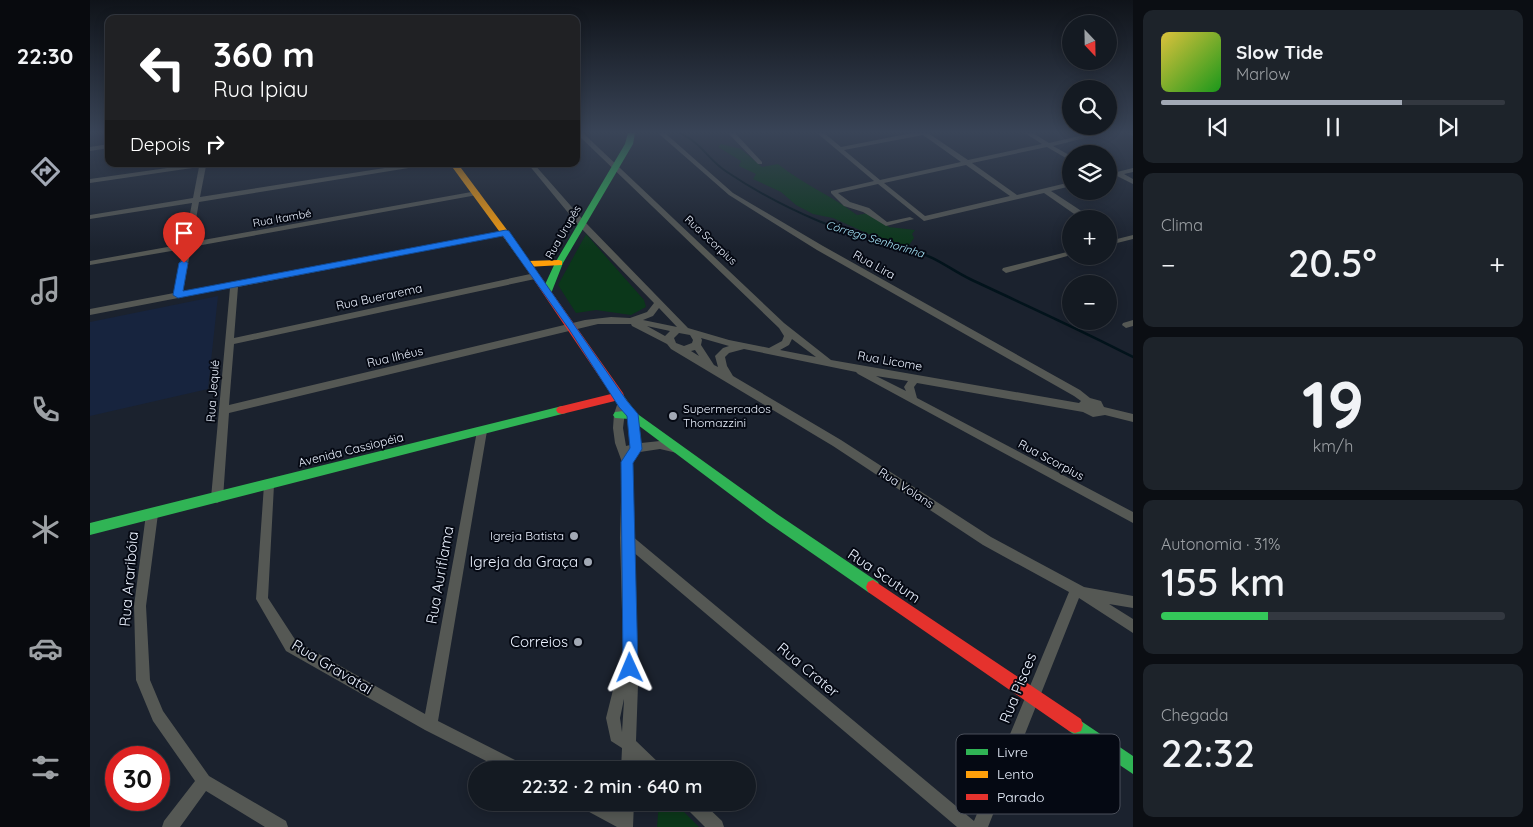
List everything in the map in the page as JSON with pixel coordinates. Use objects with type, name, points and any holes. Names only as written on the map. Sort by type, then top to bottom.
[{"type":"street","points":[[90,181],[153,172]]},
{"type":"street","points":[[178,295],[203,172]]},
{"type":"street","points":[[90,217],[374,172]]},
{"type":"street","points":[[460,172],[572,327],[620,405],[632,414],[636,449],[627,462]]},
{"type":"street","points":[[537,172],[582,224],[658,304],[679,334]]},
{"type":"street","name":"Rua Urupês","points":[[547,291],[559,263],[613,172]]},
{"type":"street","name":"Rua Scorpius","points":[[619,172],[781,325],[829,363]]},
{"type":"street","name":"Rua Lira","points":[[705,172],[731,194],[820,248],[1077,393],[1086,404]]},
{"type":"street","points":[[866,172],[924,219],[1062,186]]},
{"type":"street","points":[[910,219],[886,224],[866,210],[847,204],[834,193],[927,172]]},
{"type":"street","points":[[979,172],[1016,197]]},
{"type":"street","points":[[1119,174],[1127,172]]},
{"type":"street","points":[[1119,174],[1133,182]]},
{"type":"street","points":[[1045,190],[1075,210]]},
{"type":"street","name":"Rua Itambé","points":[[90,263],[187,247],[477,193]]},
{"type":"street","points":[[90,312],[506,233]]},
{"type":"street","points":[[1117,241],[1133,237]]},
{"type":"street","points":[[1006,270],[1062,255]]},
{"type":"street","points":[[527,264],[559,263]]},
{"type":"street","name":"Rua Buerarema","points":[[229,342],[535,276]]},
{"type":"street","name":"Rua Jequié","points":[[217,498],[234,284]]},
{"type":"street","points":[[630,321],[650,314],[658,304]]},
{"type":"street","points":[[658,304],[661,326],[679,334]]},
{"type":"street","name":"Rua Ilhéus","points":[[224,410],[600,319],[661,326]]},
{"type":"street","points":[[630,321],[697,337],[697,344],[715,369]]},
{"type":"street","points":[[771,351],[786,343],[788,336],[781,325]]},
{"type":"street","name":"Rua Licome","points":[[679,334],[852,368],[1086,404],[1094,413],[1099,413],[1102,410],[1133,418]]},
{"type":"street","name":"Rua Volans","points":[[679,334],[680,349],[837,444],[987,541],[1078,590],[1133,627]]},
{"type":"street","points":[[680,349],[690,349],[697,344],[729,343]]},
{"type":"street","points":[[730,379],[722,366],[720,356],[726,350],[745,346]]},
{"type":"street","name":"Rua Scorpius","points":[[852,368],[1133,518]]},
{"type":"street","points":[[913,400],[909,387],[915,378]]},
{"type":"street","points":[[620,405],[622,450],[627,462],[626,538],[631,686],[618,694],[613,718],[616,736],[630,745],[647,761]]},
{"type":"street","name":"Avenida Cassiopéia","points":[[90,529],[482,431],[620,405]]},
{"type":"street","name":"Rua Scutum","points":[[632,414],[772,518],[1088,734]]},
{"type":"street","name":"Rua Auriflama","points":[[430,725],[482,431]]},
{"type":"street","points":[[622,450],[660,445],[679,449]]},
{"type":"street","name":"Rua Gravatai","points":[[269,485],[262,599],[291,646],[430,725],[502,761]]},
{"type":"street","name":"Rua Araribóia","points":[[152,514],[140,606],[143,680],[158,716],[204,781],[280,827]]},
{"type":"street","name":"Rua Crater","points":[[626,538],[969,827]]},
{"type":"street","points":[[1078,590],[1133,602]]},
{"type":"street","name":"Rua Pisces","points":[[1017,734],[1078,590]]},
{"type":"street","points":[[629,761],[630,745]]},
{"type":"street","name":"Rua Scutum","points":[[1120,757],[1133,766]]},
{"type":"street","points":[[170,827],[204,781]]},
{"type":"street","points":[[601,811],[625,825],[626,811]]},
{"type":"street","points":[[699,811],[716,827]]},
{"type":"street","name":"Rua Pisces","points":[[980,827],[985,814]]},
{"type":"shaded area","points":[[218,296],[208,389],[90,416],[90,322]]},
{"type":"green space","points":[[751,172],[788,172],[857,215],[869,213],[889,227],[915,230],[912,234],[914,238],[907,248],[874,240],[871,235],[833,218],[813,214],[796,205],[781,192],[753,179],[756,174]]},
{"type":"green space","points":[[586,234],[644,300],[646,307],[631,315],[596,310],[576,313],[558,285]]},
{"type":"green space","points":[[658,811],[683,811],[699,827],[657,827]]},
{"type":"waterway","name":"Córrego Senhorinha","points":[[726,172],[795,211],[842,230],[891,246],[917,252]]},
{"type":"waterway","name":"Córrego Senhorinha","points":[[912,251],[935,259],[970,279],[1133,357]]},
{"type":"traffic: fast","points":[[547,291],[559,263],[613,172]]},
{"type":"traffic: fast","points":[[90,529],[562,410]]},
{"type":"traffic: fast","points":[[619,415],[632,414],[772,518],[873,587]]},
{"type":"traffic: fast","points":[[1075,725],[1088,734]]},
{"type":"traffic: fast","points":[[1120,757],[1133,766]]},
{"type":"traffic: slow","points":[[460,172],[521,255]]},
{"type":"traffic: slow","points":[[527,264],[559,263]]},
{"type":"traffic: jam","points":[[521,255],[619,396],[562,410]]},
{"type":"traffic: jam","points":[[873,587],[1075,725]]},
{"type":"place","name":"Supermercados Thomazzini","points":[[673,416]]},
{"type":"place","name":"Igreja Batista","points":[[574,536]]},
{"type":"place","name":"Igreja da Graça","points":[[588,562]]},
{"type":"place","name":"Correios","points":[[578,642]]},
{"type":"route","points":[[184,263],[178,295],[506,233],[623,404],[632,414],[636,449],[627,462],[626,519],[630,668]]}]
